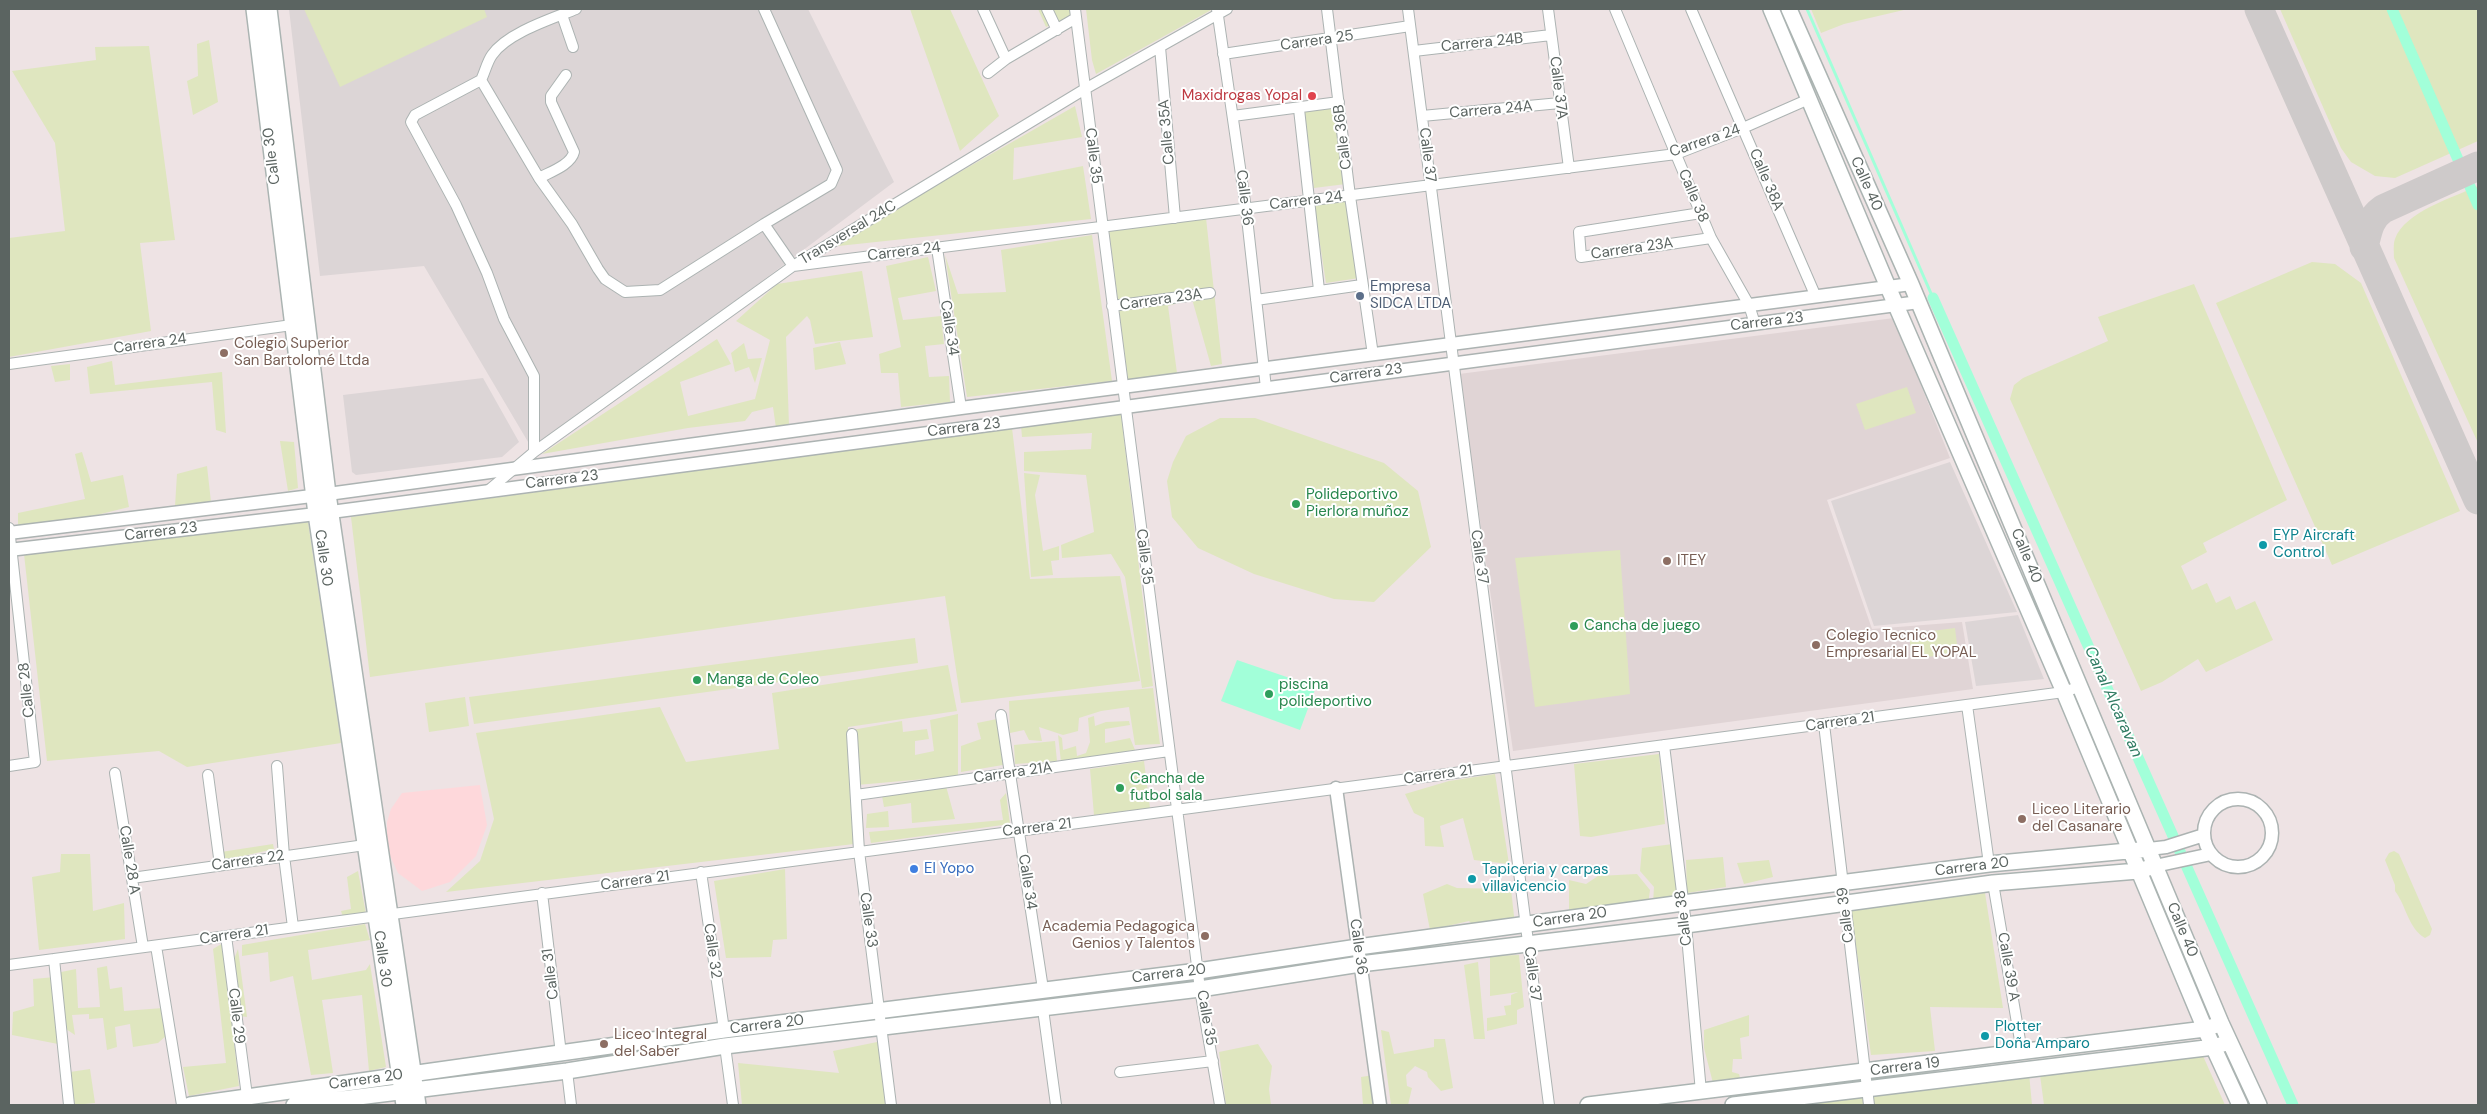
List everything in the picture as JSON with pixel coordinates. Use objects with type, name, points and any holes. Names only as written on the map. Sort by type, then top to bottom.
[{"type":"main road","name":"Calle 30","points":[[254,9],[292,325],[321,495]]},
{"type":"main road","name":"Calle 30","points":[[269,9],[323,512],[365,845],[383,914]]},
{"type":"main road","name":"Calle 40","points":[[1771,9],[1888,287],[2064,692],[2205,1029],[2240,1105]]},
{"type":"main road","name":"Calle 40","points":[[1789,9],[1919,302],[2149,849],[2162,865],[2228,1041],[2259,1105]]},
{"type":"main road","name":"Calle 30","points":[[323,512],[410,1098]]},
{"type":"main road","name":"Carrera 20","points":[[294,1105],[410,1098],[725,1046],[1043,990],[1198,971],[1526,924],[1989,864],[2149,849]]},
{"type":"main road","name":"Carrera 20","points":[[190,1105],[724,1030],[1043,1009],[1200,990],[1360,964],[1686,925],[1993,883],[2138,870],[2162,865]]},
{"type":"main road","name":"Carrera 19","points":[[1588,1105],[2205,1029],[2221,1023]]},
{"type":"main road","name":"Carrera 19","points":[[1733,1105],[2214,1047],[2228,1041]]},
{"type":"street","points":[[534,452],[534,376],[504,319],[456,205],[411,122],[415,115],[481,80],[489,60],[499,46],[529,29],[576,9]]},
{"type":"street","points":[[481,80],[539,178],[572,224],[605,279],[624,292],[632,294],[660,290],[831,184],[837,170],[764,9]]},
{"type":"street","points":[[983,9],[1006,59]]},
{"type":"street","points":[[1047,9],[1057,30]]},
{"type":"street","name":"Transversal 24C","points":[[490,489],[534,452],[792,266],[1085,89],[1160,47],[1217,12],[1227,9]]},
{"type":"street","name":"Calle 36B","points":[[1327,9],[1350,196],[1373,355]]},
{"type":"street","name":"Calle 37","points":[[1408,9],[1549,1105]]},
{"type":"street","name":"Calle 37A","points":[[1548,9],[1568,168]]},
{"type":"street","name":"Calle 38","points":[[1615,9],[1711,238],[1749,305],[1755,324]]},
{"type":"street","name":"Calle 38A","points":[[1691,9],[1816,297]]},
{"type":"street","name":"Calle 36","points":[[1217,12],[1246,209],[1266,388]]},
{"type":"street","points":[[988,73],[1006,59],[1057,30],[1076,14]]},
{"type":"street","name":"Calle 35","points":[[1076,14],[1122,388],[1200,990],[1220,1105]]},
{"type":"street","points":[[562,15],[573,47]]},
{"type":"street","name":"Carrera 25","points":[[1223,54],[1410,26]]},
{"type":"street","name":"Carrera 24B","points":[[1414,51],[1551,35]]},
{"type":"street","name":"Calle 35A","points":[[1160,47],[1175,218]]},
{"type":"street","points":[[539,178],[569,162],[573,157],[574,152],[551,102],[551,96],[566,75]]},
{"type":"street","name":"Carrera 24","points":[[792,266],[1676,154],[1810,99]]},
{"type":"street","points":[[1233,116],[1299,109],[1339,102]]},
{"type":"street","name":"Carrera 24A","points":[[1422,116],[1560,103]]},
{"type":"street","points":[[1299,109],[1319,290]]},
{"type":"street","name":"Carrera 23A","points":[[1701,213],[1579,232],[1581,257],[1711,238]]},
{"type":"street","points":[[764,224],[792,266]]},
{"type":"street","name":"Calle 34","points":[[937,248],[961,408]]},
{"type":"street","name":"Carrera 23","points":[[9,533],[321,495],[961,408],[1911,284]]},
{"type":"street","points":[[1256,300],[1362,285]]},
{"type":"street","name":"Carrera 23A","points":[[1112,306],[1210,293]]},
{"type":"street","name":"Carrera 23","points":[[10,549],[323,512],[1919,302]]},
{"type":"street","name":"Carrera 24","points":[[9,364],[292,325]]},
{"type":"street","name":"Calle 28","points":[[9,528],[35,762],[9,766]]},
{"type":"street","name":"Carrera 21","points":[[9,965],[859,850],[2064,692],[2081,686]]},
{"type":"street","points":[[1967,705],[1989,864]]},
{"type":"street","name":"Calle 34","points":[[1002,715],[1043,990]]},
{"type":"street","name":"Calle 39","points":[[1824,724],[1869,1105]]},
{"type":"street","name":"Calle 33","points":[[852,734],[859,850],[882,1019],[891,1105]]},
{"type":"street","name":"Calle 38","points":[[1664,745],[1686,925],[1701,1092]]},
{"type":"street","name":"Carrera 21A","points":[[856,795],[1170,751]]},
{"type":"street","points":[[277,766],[284,856],[293,927]]},
{"type":"street","name":"Calle 28 A","points":[[114,774],[143,947]]},
{"type":"street","points":[[208,775],[220,865]]},
{"type":"street","name":"Calle 36","points":[[1336,788],[1380,1105]]},
{"type":"street","points":[[2236,799],[2256,804],[2269,820],[2271,840],[2268,850],[2252,864],[2232,867],[2222,863],[2211,854],[2204,835],[2210,814],[2217,807],[2236,799]]},
{"type":"street","points":[[2149,849],[2166,847],[2204,835]]},
{"type":"street","name":"Carrera 22","points":[[132,878],[365,845]]},
{"type":"street","points":[[2162,865],[2211,854]]},
{"type":"street","name":"Calle 32","points":[[701,872],[724,1030]]},
{"type":"street","name":"Calle 39 A","points":[[1993,883],[2022,1052]]},
{"type":"street","name":"Calle 31","points":[[542,893],[561,1054]]},
{"type":"street","name":"Calle 29","points":[[226,936],[247,1096]]},
{"type":"street","points":[[156,946],[182,1105]]},
{"type":"street","points":[[54,959],[70,1105]]},
{"type":"street","points":[[1043,1009],[1056,1105]]},
{"type":"street","points":[[725,1046],[733,1105]]},
{"type":"street","points":[[1120,1072],[1213,1061]]},
{"type":"street","points":[[567,1071],[571,1105]]},
{"type":"shaded area","points":[[289,9],[808,9],[894,182],[534,452],[424,266],[320,276]]},
{"type":"shaded area","points":[[304,9],[484,9],[487,17],[340,87]]},
{"type":"shaded area","points":[[910,9],[950,9],[999,116],[960,151]]},
{"type":"shaded area","points":[[1038,9],[1070,9],[1071,16],[1046,27]]},
{"type":"shaded area","points":[[1086,9],[1213,9],[1096,74],[1092,60]]},
{"type":"shaded area","points":[[1811,9],[1908,9],[1844,24],[1821,33]]},
{"type":"shaded area","points":[[2280,9],[2478,9],[2478,141],[2395,178],[2375,176],[2351,162],[2341,148]]},
{"type":"shaded area","points":[[209,40],[218,102],[193,115],[187,81],[198,76],[197,44]]},
{"type":"shaded area","points":[[149,46],[175,240],[140,243],[151,331],[9,357],[9,238],[65,231],[55,143],[12,71],[96,60],[95,47]]},
{"type":"shaded area","points":[[1337,104],[1346,184],[1314,188],[1304,108]]},
{"type":"shaded area","points":[[1075,106],[1082,137],[1014,148],[1013,180],[1083,166],[1091,219],[829,247]]},
{"type":"shaded area","points":[[2478,186],[2478,443],[2394,258],[2394,243],[2400,229],[2419,213]]},
{"type":"shaded area","points":[[1347,200],[1359,278],[1326,283],[1314,205]]},
{"type":"shaded area","points":[[1206,218],[1222,364],[1211,366],[1192,299],[1168,306],[1177,373],[1128,380],[1109,230]]},
{"type":"shaded area","points":[[1092,235],[1112,381],[967,397],[945,255],[958,294],[1006,292],[1001,250]]},
{"type":"shaded area","points":[[928,257],[936,291],[898,298],[903,320],[941,316],[944,344],[925,346],[929,377],[949,376],[950,402],[901,407],[898,373],[881,373],[879,354],[901,347],[886,266]]},
{"type":"shaded area","points":[[2312,262],[2335,264],[2361,283],[2460,511],[2332,565],[2216,303]]},
{"type":"shaded area","points":[[862,271],[873,337],[815,344],[810,320],[807,316],[786,337],[789,426],[776,428],[773,407],[752,412],[745,421],[688,428],[542,454],[717,339],[731,364],[680,382],[688,416],[755,399],[770,340],[736,321],[777,284]]},
{"type":"shaded area","points":[[2194,284],[2287,500],[2203,543],[2207,552],[2181,566],[2192,590],[2207,583],[2216,603],[2230,596],[2236,610],[2255,601],[2273,640],[2206,672],[2198,659],[2162,682],[2141,691],[2010,399],[2014,385],[2023,378],[2108,341],[2098,317]]},
{"type":"shaded area","name":"ITEY","points":[[1894,318],[1950,458],[1827,500],[1872,629],[1962,622],[1973,689],[1513,751],[1459,374]]},
{"type":"shaded area","points":[[840,342],[846,364],[815,370],[813,348]]},
{"type":"shaded area","points":[[744,343],[748,359],[762,358],[755,383],[749,367],[735,372],[731,353]]},
{"type":"shaded area","points":[[112,361],[115,385],[222,372],[226,433],[216,430],[212,382],[90,394],[87,367]]},
{"type":"shaded area","points":[[70,364],[70,380],[55,382],[51,366]]},
{"type":"shaded area","points":[[483,378],[519,442],[502,457],[356,475],[352,472],[343,395]]},
{"type":"shaded area","points":[[1907,387],[1916,413],[1865,430],[1856,404]]},
{"type":"shaded area","points":[[1121,414],[1153,686],[1142,688],[1125,577],[1111,554],[1062,558],[1061,545],[1094,532],[1086,475],[1024,471],[1024,452],[1091,449],[1092,433],[1022,437],[1021,426]]},
{"type":"shaded area","name":"Polideportivo Pierlora muñoz","points":[[1220,418],[1255,418],[1384,463],[1418,491],[1431,547],[1374,602],[1334,599],[1254,574],[1198,548],[1172,517],[1167,481],[1173,462],[1186,436]]},
{"type":"shaded area","points":[[1012,428],[1030,579],[1120,576],[1140,681],[961,703],[945,596],[370,677],[351,517]]},
{"type":"shaded area","points":[[280,441],[294,442],[298,488],[288,491]]},
{"type":"shaded area","points":[[82,452],[91,482],[123,475],[129,507],[81,519],[18,529],[18,513],[85,499],[75,454]]},
{"type":"shaded area","points":[[1950,462],[2017,612],[1874,626],[1831,501]]},
{"type":"shaded area","points":[[207,466],[211,502],[175,506],[177,474]]},
{"type":"shaded area","points":[[1024,473],[1040,475],[1035,495],[1043,551],[1059,546],[1059,560],[1051,561],[1053,575],[1031,577]]},
{"type":"shaded area","points":[[308,522],[341,743],[187,767],[159,751],[47,761],[24,554]]},
{"type":"shaded area","name":"Cancha de juego","points":[[1620,550],[1630,694],[1535,707],[1515,558]]},
{"type":"shaded area","points":[[2018,615],[2044,679],[1976,686],[1965,622]]},
{"type":"shaded area","points":[[1955,628],[1958,653],[1912,659],[1909,634]]},
{"type":"shaded area","name":"Manga de Coleo","points":[[915,638],[918,663],[474,724],[469,697]]},
{"type":"shaded area","name":"piscina polideportivo","points":[[1237,660],[1316,687],[1300,730],[1221,701]]},
{"type":"shaded area","points":[[948,665],[957,711],[848,727],[854,844],[446,892],[480,861],[494,819],[476,733],[660,707],[686,762],[779,749],[772,693]]},
{"type":"shaded area","points":[[1153,688],[1160,744],[1135,745],[1129,707],[1101,711],[1079,718],[1078,731],[1063,735],[1039,727],[1042,741],[1029,740],[1024,730],[1010,733],[1009,701]]},
{"type":"shaded area","points":[[465,697],[469,726],[429,732],[425,703]]},
{"type":"shaded area","points":[[958,714],[958,776],[857,785],[852,730],[902,721],[903,732],[927,729],[929,739],[915,741],[915,755],[934,751],[930,720]]},
{"type":"shaded area","points":[[1094,716],[1095,726],[1106,722],[1129,721],[1130,725],[1105,729],[1105,743],[1130,738],[1135,750],[1061,762],[1058,735],[1062,738],[1063,750],[1076,746],[1077,756],[1086,753],[1090,742],[1088,718]]},
{"type":"shaded area","points":[[997,719],[1003,765],[961,772],[961,746],[981,739],[977,723]]},
{"type":"shaded area","points":[[1055,741],[1057,761],[1015,764],[1014,745]]},
{"type":"shaded area","points":[[1659,754],[1665,824],[1591,837],[1580,836],[1574,764]]},
{"type":"shaded area","name":"Cancha de futbol sala","points":[[1144,761],[1150,808],[1094,815],[1090,769]]},
{"type":"shaded area","points":[[1495,774],[1509,864],[1474,860],[1463,818],[1440,826],[1444,847],[1425,846],[1424,818],[1414,813],[1405,794],[1449,781]]},
{"type":"shaded area","points":[[480,785],[487,825],[476,856],[450,882],[422,891],[398,873],[387,849],[387,822],[391,809],[402,793]]},
{"type":"shaded area","points":[[946,786],[955,819],[912,823],[911,803],[884,807],[882,796]]},
{"type":"shaded area","points":[[1006,793],[1010,824],[871,843],[869,832],[1003,820],[1000,800]]},
{"type":"shaded area","points":[[888,811],[889,827],[866,828],[867,814]]},
{"type":"shaded area","points":[[273,844],[274,849],[221,861],[221,852]]},
{"type":"shaded area","points":[[1673,844],[1677,900],[1653,903],[1654,887],[1640,871],[1642,848]]},
{"type":"shaded area","points":[[2394,851],[2399,854],[2432,929],[2430,935],[2425,938],[2419,934],[2411,922],[2395,891],[2395,885],[2385,860],[2389,853]]},
{"type":"shaded area","points":[[61,854],[90,854],[93,911],[124,903],[125,939],[39,950],[32,877],[60,872]]},
{"type":"shaded area","points":[[1723,857],[1726,887],[1687,893],[1686,860]]},
{"type":"shaded area","points":[[1769,860],[1773,877],[1744,884],[1737,863]]},
{"type":"shaded area","points":[[785,869],[787,939],[773,940],[771,957],[726,958],[714,881]]},
{"type":"shaded area","points":[[358,871],[366,914],[343,917],[341,911],[351,909],[347,877]]},
{"type":"shaded area","points":[[1637,874],[1650,890],[1648,905],[1569,919],[1569,880],[1586,884],[1598,876]]},
{"type":"shaded area","points":[[1447,884],[1457,888],[1511,889],[1515,925],[1479,931],[1469,921],[1430,930],[1423,894]]},
{"type":"shaded area","points":[[1985,893],[2003,1008],[1930,1007],[1935,1051],[1871,1055],[1851,909]]},
{"type":"shaded area","points":[[365,924],[370,940],[308,950],[312,980],[366,970],[370,964],[386,1067],[369,1071],[362,995],[322,1000],[333,1073],[311,1075],[293,976],[270,982],[268,952],[242,956],[242,945]]},
{"type":"shaded area","points":[[223,943],[239,1086],[189,1096],[183,1067],[226,1063],[213,949]]},
{"type":"shaded area","points":[[238,949],[247,1017],[239,1016],[233,962]]},
{"type":"shaded area","points":[[1519,955],[1524,1007],[1517,1010],[1517,1024],[1487,1031],[1487,1018],[1506,1015],[1504,1006],[1511,1005],[1511,995],[1518,992],[1490,996],[1490,956]]},
{"type":"shaded area","points":[[1478,962],[1485,1039],[1474,1039],[1464,965]]},
{"type":"shaded area","points":[[107,966],[110,989],[122,987],[124,1011],[163,1008],[166,1036],[158,1043],[133,1047],[130,1024],[115,1027],[117,1047],[107,1050],[103,1018],[89,1019],[89,1014],[72,1015],[75,1035],[63,1027],[56,973],[76,969],[78,1008],[100,1007],[97,968]]},
{"type":"shaded area","points":[[55,977],[58,1044],[12,1035],[13,1012],[34,1006],[33,979]]},
{"type":"shaded area","points":[[1749,1015],[1749,1036],[1740,1038],[1742,1059],[1733,1059],[1732,1072],[1739,1074],[1741,1081],[1713,1083],[1704,1048],[1704,1030]]},
{"type":"shaded area","points":[[1381,1030],[1389,1032],[1394,1054],[1434,1047],[1434,1039],[1445,1039],[1453,1088],[1441,1091],[1428,1077],[1427,1072],[1415,1066],[1406,1075],[1407,1086],[1412,1088],[1408,1105],[1391,1105]]},
{"type":"shaded area","points":[[882,1041],[885,1105],[742,1105],[738,1063],[839,1073],[833,1051]]},
{"type":"shaded area","points":[[1258,1044],[1272,1066],[1269,1089],[1271,1105],[1226,1105],[1219,1052]]},
{"type":"shaded area","points":[[2203,1056],[2225,1105],[2044,1105],[2040,1075]]},
{"type":"shaded area","points":[[90,1069],[95,1103],[75,1105],[70,1072]]},
{"type":"shaded area","points":[[2029,1073],[2032,1105],[1772,1105]]},
{"type":"shaded area","points":[[1374,1075],[1377,1105],[1363,1105],[1361,1077]]},
{"type":"waterway","points":[[1807,9],[1933,298]]},
{"type":"waterway","points":[[2392,9],[2478,205]]},
{"type":"waterway","name":"Canal Alcaravan","points":[[1933,298],[2293,1105]]},
{"type":"taxiway","points":[[2259,9],[2478,500]]},
{"type":"taxiway","points":[[2364,247],[2372,221],[2383,209],[2478,166]]},
{"type":"place","name":"Maxidrogas Yopal","points":[[1312,96]]},
{"type":"place","name":"Empresa SIDCA LTDA","points":[[1360,296]]},
{"type":"place","name":"Colegio Superior San Bartolomé Ltda","points":[[224,353]]},
{"type":"place","name":"Polideportivo Pierlora muñoz","points":[[1296,504]]},
{"type":"place","name":"EYP Aircraft Control","points":[[2263,545]]},
{"type":"place","name":"ITEY","points":[[1667,561]]},
{"type":"place","name":"Cancha de juego","points":[[1574,626]]},
{"type":"place","name":"Colegio Tecnico Empresarial EL YOPAL","points":[[1816,645]]},
{"type":"place","name":"Manga de Coleo","points":[[697,680]]},
{"type":"place","name":"piscina polideportivo","points":[[1269,694]]},
{"type":"place","name":"Cancha de futbol sala","points":[[1120,788]]},
{"type":"place","name":"Liceo Literario del Casanare","points":[[2022,819]]},
{"type":"place","name":"El Yopo","points":[[914,869]]},
{"type":"place","name":"Tapiceria y carpas villavicencio","points":[[1472,879]]},
{"type":"place","name":"Academia Pedagogica Genios y Talentos","points":[[1205,936]]},
{"type":"place","name":"Plotter Doña Amparo","points":[[1985,1036]]},
{"type":"place","name":"Liceo Integral del Saber","points":[[604,1044]]}]
